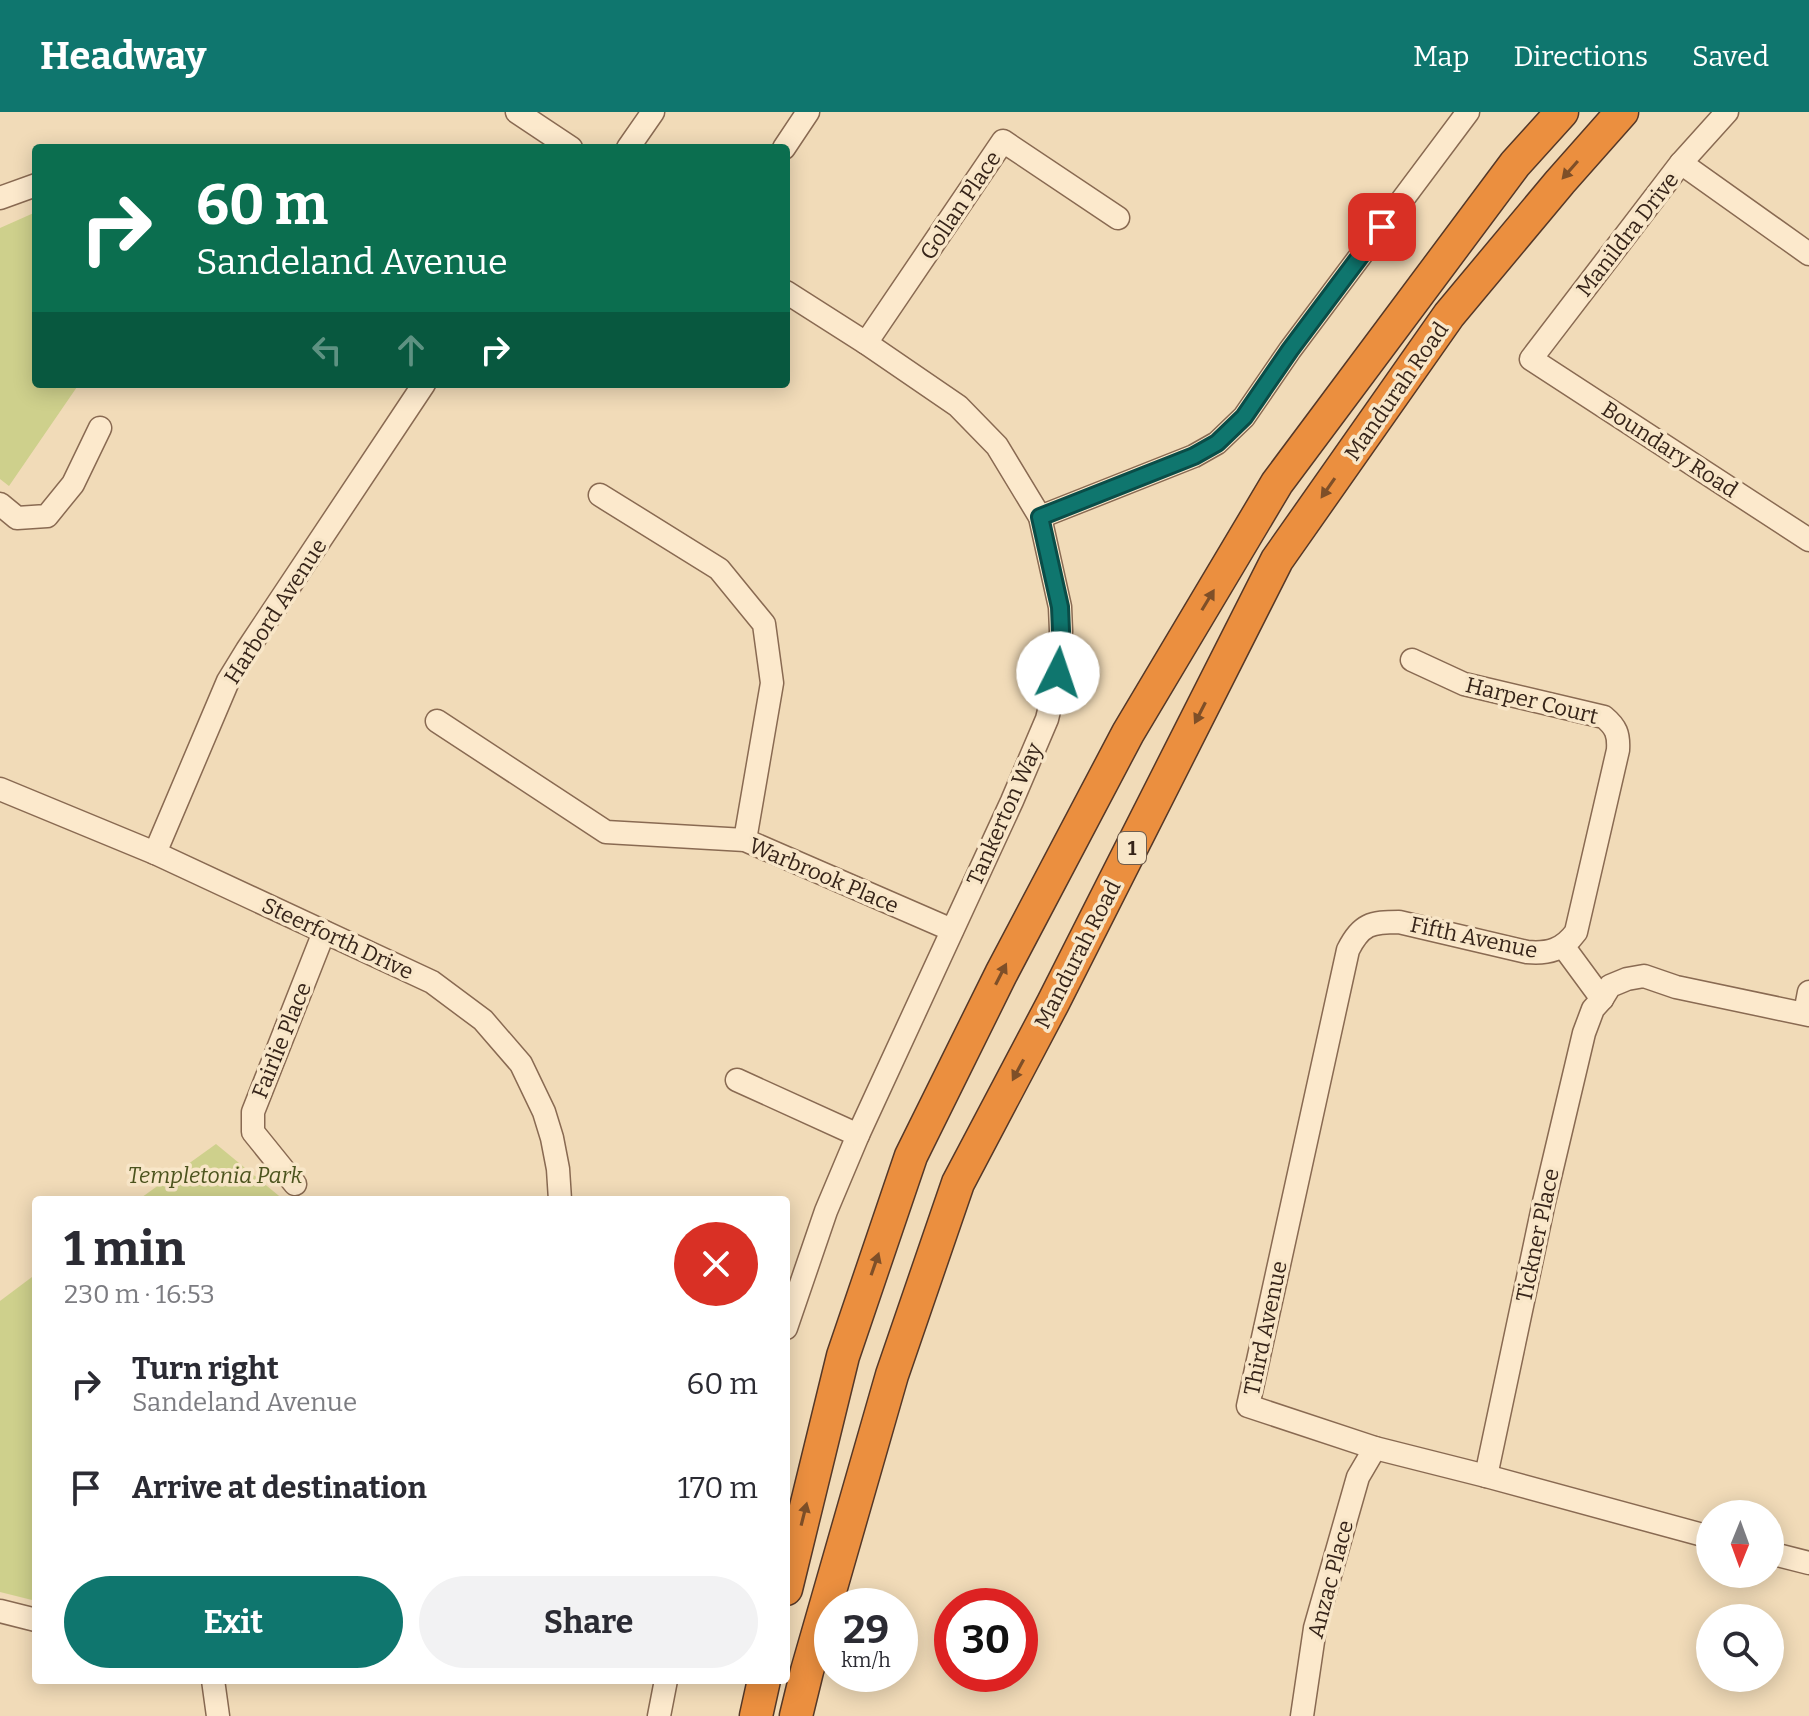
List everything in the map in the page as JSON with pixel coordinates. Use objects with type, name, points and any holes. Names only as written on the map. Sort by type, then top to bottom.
[{"type":"highway","name":"Mandurah Road","points":[[790,1573],[843,1356],[911,1156],[1015,947],[1128,733],[1277,483],[1515,164],[1562,112]]},
{"type":"highway","name":"Mandurah Road","points":[[796,1716],[892,1375],[958,1183],[1053,1003],[1277,560],[1449,315],[1622,112]]},
{"type":"highway","points":[[756,1716],[763,1684]]},
{"type":"street","points":[[517,112],[565,144]]},
{"type":"street","points":[[631,144],[653,112]]},
{"type":"street","points":[[787,144],[808,112]]},
{"type":"street","points":[[1040,517],[1194,456],[1217,443],[1244,417],[1290,350],[1468,112]]},
{"type":"street","name":"Manildra Drive","points":[[1531,359],[1681,163],[1727,112]]},
{"type":"street","name":"Gollan Place","points":[[866,343],[1003,141],[1118,218]]},
{"type":"street","points":[[1681,163],[1809,254]]},
{"type":"street","points":[[0,198],[32,186]]},
{"type":"street","name":"Tankerton Way","points":[[790,295],[958,406],[997,446],[1040,517],[1060,607],[1061,631],[1058,673],[1047,719],[858,1135],[826,1211],[790,1316]]},
{"type":"street","name":"Boundary Road","points":[[1531,359],[1809,540]]},
{"type":"street","name":"Harbord Avenue","points":[[155,853],[228,681],[421,388]]},
{"type":"street","points":[[0,504],[17,518],[47,516],[73,484],[100,428]]},
{"type":"street","points":[[600,495],[719,569],[764,624],[772,683],[745,840]]},
{"type":"street","name":"Harper Court","points":[[1412,660],[1464,684],[1604,717],[1616,727],[1618,750],[1576,932],[1563,946]]},
{"type":"street","name":"Warbrook Place","points":[[437,721],[606,832],[745,840],[952,930]]},
{"type":"street","name":"Steerforth Drive","points":[[0,789],[155,853],[432,982],[483,1020],[521,1064],[539,1099],[552,1138],[560,1196]]},
{"type":"street","name":"Fifth Avenue","points":[[1366,926],[1399,922],[1527,952],[1544,953],[1563,946],[1602,999]]},
{"type":"street","name":"Third Avenue","points":[[1366,926],[1354,937],[1348,950],[1248,1406],[1375,1448],[1696,1533]]},
{"type":"street","name":"Fairlie Place","points":[[295,1184],[253,1132],[253,1112],[324,932]]},
{"type":"street","points":[[1602,999],[1646,989],[1676,987],[1808,1007]]},
{"type":"street","name":"Tickner Place","points":[[1486,1476],[1584,1033],[1593,1009],[1602,999]]},
{"type":"street","points":[[737,1080],[858,1135]]},
{"type":"street","name":"Anzac Place","points":[[1302,1716],[1315,1628],[1358,1477],[1375,1448]]},
{"type":"street","points":[[1784,1557],[1809,1563]]},
{"type":"street","points":[[0,1611],[32,1619]]},
{"type":"street","points":[[214,1684],[218,1716]]},
{"type":"street","points":[[659,1716],[665,1684]]},
{"type":"green space","points":[[32,214],[32,388],[76,388],[9,486],[0,479],[0,228]]},
{"type":"green space","name":"Templetonia Park","points":[[216,1144],[279,1196],[144,1196]]},
{"type":"green space","points":[[32,1277],[32,1600],[0,1592],[0,1301]]},
{"type":"route","points":[[1058,673],[1060,607],[1040,517],[1194,456],[1217,443],[1244,417],[1382,227]]}]
